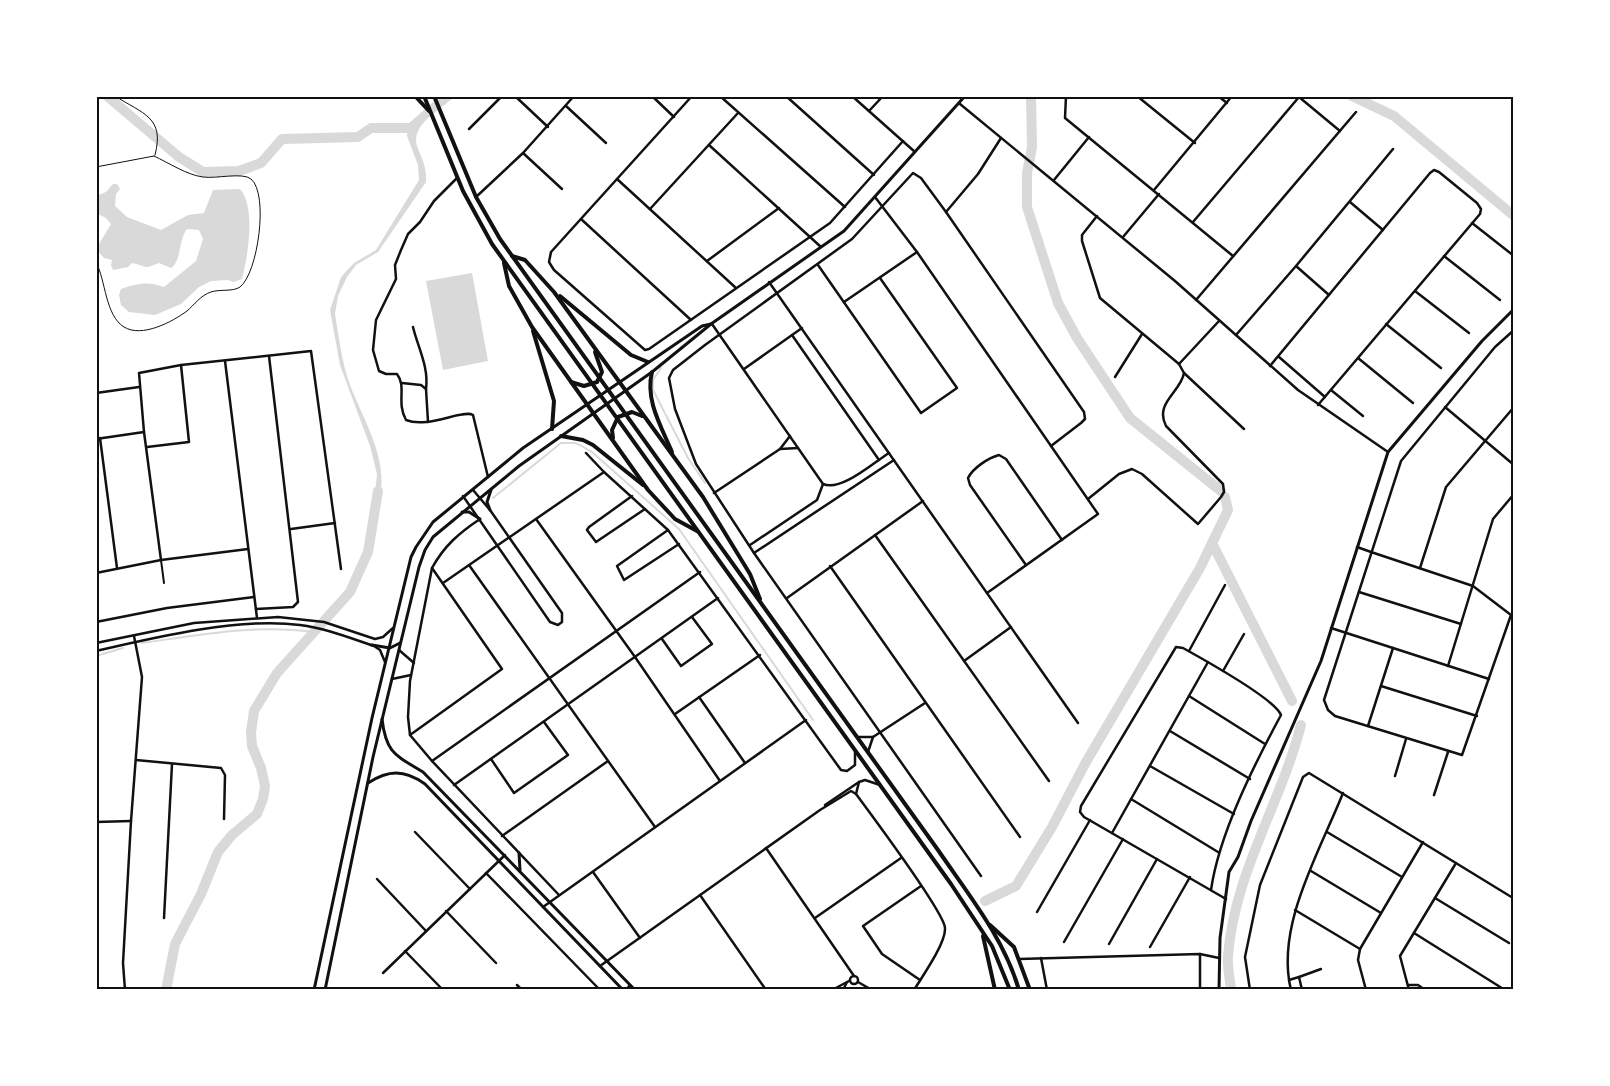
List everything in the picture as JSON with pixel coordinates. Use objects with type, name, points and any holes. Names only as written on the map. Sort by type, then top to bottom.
[{"type":"highway","points":[[434,96],[476,197],[511,256],[868,752],[987,922],[1008,958],[1019,990]]},
{"type":"highway","points":[[425,97],[457,178],[473,212],[504,261],[856,750],[983,932],[1000,962],[1010,990]]},
{"type":"highway","points":[[415,98],[431,112]]},
{"type":"highway","points":[[511,256],[525,260],[554,292],[626,390],[702,497],[750,574],[763,606]]},
{"type":"highway","points":[[504,261],[509,286],[532,326],[648,490]]},
{"type":"highway","points":[[554,292],[631,355],[648,362]]},
{"type":"highway","points":[[532,326],[554,401],[552,429]]},
{"type":"highway","points":[[571,382],[580,385],[591,385],[601,376],[601,366],[593,345]]},
{"type":"highway","points":[[652,372],[648,385],[651,402],[675,459]]},
{"type":"highway","points":[[616,444],[612,430],[618,417],[632,412],[639,414],[647,421]]},
{"type":"highway","points":[[561,436],[583,440],[593,445],[648,490],[675,519],[699,532]]},
{"type":"highway","points":[[987,922],[1014,947],[1030,990]]},
{"type":"highway","points":[[983,932],[995,990]]},
{"type":"main road","points":[[326,989],[382,718],[425,550],[437,533],[493,487],[652,372],[711,324],[844,231],[960,104],[965,96]]},
{"type":"main road","points":[[1219,990],[1219,958],[1229,872],[1238,857],[1251,821],[1321,661],[1388,452],[1482,342],[1514,309]]},
{"type":"main road","points":[[314,990],[372,718],[411,556],[416,547],[431,524],[523,448],[702,326],[711,324]]},
{"type":"main road","points":[[490,510],[487,502],[493,487]]},
{"type":"main road","points":[[462,512],[469,512],[480,519]]},
{"type":"main road","points":[[372,645],[390,648],[402,640]]},
{"type":"main road","points":[[382,718],[385,738],[390,749],[423,772],[635,990]]},
{"type":"main road","points":[[368,783],[389,772],[408,774],[425,784],[624,990]]},
{"type":"main road","points":[[518,853],[520,870]]},
{"type":"street","points":[[469,129],[502,96]]},
{"type":"street","points":[[515,96],[548,127]]},
{"type":"street","points":[[476,197],[523,153],[574,96]]},
{"type":"street","points":[[652,96],[674,116]]},
{"type":"street","points":[[692,96],[551,252],[549,262],[554,270],[645,350],[830,223],[903,142]]},
{"type":"street","points":[[720,96],[844,207]]},
{"type":"street","points":[[786,96],[874,175]]},
{"type":"street","points":[[852,96],[915,152]]},
{"type":"street","points":[[870,111],[883,96]]},
{"type":"street","points":[[1066,96],[1065,118],[1233,256]]},
{"type":"street","points":[[1137,96],[1194,143]]},
{"type":"street","points":[[1218,96],[1226,103]]},
{"type":"street","points":[[1154,190],[1232,96]]},
{"type":"street","points":[[1193,222],[1298,97],[1340,131]]},
{"type":"street","points":[[960,104],[1097,216],[1270,366],[1318,405],[1388,452]]},
{"type":"street","points":[[566,106],[606,143]]},
{"type":"street","points":[[650,210],[738,112]]},
{"type":"street","points":[[1196,300],[1356,112]]},
{"type":"street","points":[[946,212],[978,174],[1001,138]]},
{"type":"street","points":[[1054,180],[1089,138]]},
{"type":"street","points":[[709,145],[821,248]]},
{"type":"street","points":[[1236,335],[1394,149]]},
{"type":"street","points":[[523,153],[562,189]]},
{"type":"street","points":[[1270,366],[1434,170],[1477,204],[1481,209],[1472,223],[1318,405]]},
{"type":"street","points":[[981,876],[714,493],[696,464],[675,409],[669,378],[673,370],[852,240],[913,173],[921,178],[946,212],[1084,412],[1085,419],[1051,446]]},
{"type":"street","points":[[457,178],[434,201],[420,222],[408,234],[395,265],[396,279],[376,320],[373,350],[376,364],[382,373],[397,374],[402,383],[399,402],[406,420],[428,422],[448,419],[465,413],[473,415],[488,477]]},
{"type":"street","points":[[617,179],[736,288]]},
{"type":"street","points":[[1123,238],[1159,194]]},
{"type":"street","points":[[875,197],[917,252],[1098,514],[987,593]]},
{"type":"street","points":[[1350,202],[1383,230]]},
{"type":"street","points":[[706,261],[779,208]]},
{"type":"street","points":[[1097,216],[1082,235],[1082,240],[1100,298],[1178,364],[1184,373],[1244,429]]},
{"type":"street","points":[[581,219],[691,320]]},
{"type":"street","points":[[1472,223],[1514,256]]},
{"type":"street","points":[[844,302],[917,252]]},
{"type":"street","points":[[1444,256],[1500,300]]},
{"type":"street","points":[[818,265],[921,413],[957,388],[880,278]]},
{"type":"street","points":[[1296,266],[1329,294]]},
{"type":"street","points":[[770,282],[1078,723]]},
{"type":"street","points":[[1415,290],[1469,333]]},
{"type":"street","points":[[1178,364],[1219,321]]},
{"type":"street","points":[[711,324],[823,484],[828,486],[841,484],[889,453]]},
{"type":"street","points":[[1386,324],[1441,368]]},
{"type":"street","points":[[413,327],[418,351],[426,368],[428,422]]},
{"type":"street","points":[[743,369],[802,328]]},
{"type":"street","points":[[1357,547],[1371,552],[1473,586],[1511,616],[1462,755],[1336,716],[1328,710],[1324,700],[1371,552],[1401,461],[1495,347],[1514,330]]},
{"type":"street","points":[[1115,377],[1142,333]]},
{"type":"street","points":[[792,335],[879,460]]},
{"type":"street","points":[[164,583],[144,432],[139,373],[181,365],[312,351],[342,569]]},
{"type":"street","points":[[256,609],[293,607],[298,602],[270,356]]},
{"type":"street","points":[[1278,357],[1325,397]]},
{"type":"street","points":[[1358,358],[1412,403]]},
{"type":"street","points":[[224,361],[257,618]]},
{"type":"street","points":[[146,447],[190,442],[181,365]]},
{"type":"street","points":[[1088,498],[1119,474],[1132,469],[1142,474],[1198,524],[1221,497],[1225,487],[1220,479],[1166,426],[1163,420],[1164,410],[1184,373]]},
{"type":"street","points":[[402,383],[420,384],[426,389]]},
{"type":"street","points":[[96,394],[140,387]]},
{"type":"street","points":[[1330,390],[1363,416]]},
{"type":"street","points":[[1445,407],[1514,465]]},
{"type":"street","points":[[1420,568],[1446,487],[1514,407]]},
{"type":"street","points":[[117,568],[98,438],[144,432]]},
{"type":"street","points":[[714,493],[780,449],[790,436]]},
{"type":"street","points":[[780,449],[798,448]]},
{"type":"street","points":[[586,453],[604,472],[668,530],[844,772],[854,765],[856,750]]},
{"type":"street","points":[[1026,565],[970,485],[968,478],[971,472],[998,454],[1006,458],[1062,540]]},
{"type":"street","points":[[754,553],[894,460]]},
{"type":"street","points":[[443,583],[604,472]]},
{"type":"street","points":[[750,545],[817,500],[823,484]]},
{"type":"street","points":[[463,496],[550,622],[558,625],[562,622],[562,613],[490,510],[472,489]]},
{"type":"street","points":[[1448,666],[1495,516],[1514,494]]},
{"type":"street","points":[[632,496],[589,527],[587,530],[596,542],[645,508]]},
{"type":"street","points":[[787,598],[923,501]]},
{"type":"street","points":[[480,519],[457,534],[440,553],[432,568],[411,675],[408,717],[410,734],[454,785],[559,895]]},
{"type":"street","points":[[536,519],[617,631],[720,781]]},
{"type":"street","points":[[291,529],[335,523]]},
{"type":"street","points":[[668,530],[616,566],[624,580],[679,544]]},
{"type":"street","points":[[875,535],[1048,781]]},
{"type":"street","points":[[96,573],[161,560],[248,549]]},
{"type":"street","points":[[469,565],[655,827]]},
{"type":"street","points":[[830,566],[1020,837]]},
{"type":"street","points":[[410,734],[502,670],[432,568]]},
{"type":"street","points":[[432,761],[700,572]]},
{"type":"street","points":[[1189,651],[1226,585]]},
{"type":"street","points":[[1359,592],[1461,624]]},
{"type":"street","points":[[96,622],[167,608],[254,597]]},
{"type":"street","points":[[454,785],[718,598]]},
{"type":"street","points":[[662,638],[681,666],[712,644],[692,617]]},
{"type":"street","points":[[96,643],[194,623],[257,618],[301,618],[375,638],[383,638],[396,624]]},
{"type":"street","points":[[96,651],[188,632],[258,624],[301,625],[372,645],[380,650],[386,664]]},
{"type":"street","points":[[964,661],[1011,627]]},
{"type":"street","points":[[1331,628],[1489,679]]},
{"type":"street","points":[[1223,671],[1244,634]]},
{"type":"street","points":[[125,990],[124,963],[131,821],[142,677],[134,636]]},
{"type":"street","points":[[1211,890],[1218,852],[1265,744],[1280,715],[1279,710],[1223,671],[1189,651],[1176,647],[1081,806],[1080,812],[1090,820],[1226,899]]},
{"type":"street","points":[[1368,726],[1393,648]]},
{"type":"street","points":[[399,650],[414,663]]},
{"type":"street","points":[[675,714],[760,655]]},
{"type":"street","points":[[1112,833],[1208,662]]},
{"type":"street","points":[[392,679],[411,675]]},
{"type":"street","points":[[1381,686],[1477,716]]},
{"type":"street","points":[[1189,696],[1265,744]]},
{"type":"street","points":[[699,698],[745,763]]},
{"type":"street","points":[[857,738],[873,737],[926,703]]},
{"type":"street","points":[[543,907],[806,720]]},
{"type":"street","points":[[491,759],[514,793],[568,754],[544,722]]},
{"type":"street","points":[[1170,731],[1250,779]]},
{"type":"street","points":[[868,752],[873,737]]},
{"type":"street","points":[[1395,776],[1406,739]]},
{"type":"street","points":[[1434,795],[1448,752]]},
{"type":"street","points":[[136,760],[221,768],[225,775],[224,819]]},
{"type":"street","points":[[502,836],[608,761]]},
{"type":"street","points":[[164,918],[172,764]]},
{"type":"street","points":[[1150,766],[1234,814]]},
{"type":"street","points":[[1250,990],[1245,957],[1260,885],[1303,777],[1309,772],[1513,898]]},
{"type":"street","points":[[820,810],[833,798],[859,782],[865,780],[881,786]]},
{"type":"street","points":[[856,794],[859,782]]},
{"type":"street","points":[[600,966],[820,810],[852,791],[856,794],[942,918],[945,929],[942,940],[914,990]]},
{"type":"street","points":[[1291,990],[1288,960],[1295,910],[1343,794]]},
{"type":"street","points":[[1131,799],[1218,852]]},
{"type":"street","points":[[1037,912],[1090,820]]},
{"type":"street","points":[[96,822],[131,821]]},
{"type":"street","points":[[415,832],[470,889]]},
{"type":"street","points":[[1327,832],[1402,877]]},
{"type":"street","points":[[1064,942],[1123,839]]},
{"type":"street","points":[[1366,990],[1358,960],[1360,949],[1423,842]]},
{"type":"street","points":[[766,848],[854,976],[872,990]]},
{"type":"street","points":[[383,973],[505,855]]},
{"type":"street","points":[[815,918],[901,858]]},
{"type":"street","points":[[1109,944],[1158,859]]},
{"type":"street","points":[[1409,990],[1400,956],[1456,863]]},
{"type":"street","points":[[1311,870],[1381,913]]},
{"type":"street","points":[[593,872],[640,938]]},
{"type":"street","points":[[486,873],[600,990]]},
{"type":"street","points":[[1150,947],[1190,877]]},
{"type":"street","points":[[377,880],[426,931]]},
{"type":"street","points":[[920,980],[882,954],[863,926],[921,886]]},
{"type":"street","points":[[700,895],[766,990]]},
{"type":"street","points":[[1435,898],[1509,943]]},
{"type":"street","points":[[1295,910],[1360,949]]},
{"type":"street","points":[[446,911],[496,963]]},
{"type":"street","points":[[1414,933],[1505,990]]},
{"type":"street","points":[[406,951],[443,990]]},
{"type":"street","points":[[1019,959],[1200,954],[1219,958]]},
{"type":"street","points":[[1200,954],[1200,990]]},
{"type":"street","points":[[1041,958],[1047,990]]},
{"type":"street","points":[[1289,980],[1321,969]]},
{"type":"street","points":[[843,990],[854,976]]},
{"type":"street","points":[[1299,977],[1302,990]]},
{"type":"street","points":[[849,981],[854,985],[858,981]]},
{"type":"street","points":[[832,990],[849,981]]},
{"type":"street","points":[[517,985],[522,990]]},
{"type":"street","points":[[624,990],[630,985]]},
{"type":"street","points":[[1408,985],[1418,986],[1425,990]]},
{"type":"street","points":[[326,989],[330,990]]},
{"type":"lane","points":[[116,96],[144,114],[155,125],[159,140],[154,156]]},
{"type":"lane","points":[[96,167],[154,156],[204,178],[247,176],[253,181],[259,196],[260,230],[257,249],[244,282],[236,289],[209,292],[186,312],[148,330],[125,328],[112,314],[96,262]]},
{"type":"shaded area","points":[[440,96],[455,96],[427,119],[417,133],[416,140],[425,169],[426,182],[378,252],[356,265],[347,277],[338,296],[335,314],[347,377],[379,458],[381,489],[378,505],[374,504],[377,474],[370,446],[340,365],[330,310],[341,277],[354,263],[376,250],[419,180],[418,165],[407,136],[408,124]]},
{"type":"shaded area","points":[[113,184],[117,184],[120,189],[116,194],[115,206],[127,217],[161,230],[188,215],[204,213],[213,190],[240,189],[248,207],[249,219],[248,245],[242,279],[234,282],[228,280],[211,281],[199,287],[181,304],[155,315],[129,312],[121,305],[119,295],[121,289],[142,284],[164,287],[196,261],[203,239],[199,230],[187,229],[182,239],[177,260],[171,268],[159,263],[145,267],[132,263],[128,267],[113,270],[112,260],[104,258],[96,249],[111,224],[106,218],[96,213],[96,196],[106,192]]},
{"type":"shaded area","points":[[472,273],[488,361],[443,370],[426,281]]},
{"type":"waterway","points":[[107,96],[179,157],[203,172],[239,171],[261,163],[282,139],[358,137],[371,128],[413,128]]},
{"type":"waterway","points":[[1031,96],[1032,147],[1027,173],[1027,207],[1058,303],[1077,338],[1130,418],[1221,491]]},
{"type":"waterway","points":[[1352,96],[1394,116],[1514,216]]},
{"type":"waterway","points":[[661,368],[653,380],[653,390],[688,458],[705,483]]},
{"type":"waterway","points":[[493,498],[561,443],[576,443],[592,452],[679,529],[813,720]]},
{"type":"waterway","points":[[166,990],[175,944],[201,894],[218,852],[232,835],[257,814],[263,799],[265,786],[261,768],[252,746],[251,732],[254,711],[277,673],[350,592],[368,552],[378,491]]},
{"type":"waterway","points":[[985,901],[1016,886],[1052,827],[1086,762],[1200,568],[1228,510],[1225,497]]},
{"type":"waterway","points":[[1212,543],[1292,701]]},
{"type":"waterway","points":[[142,643],[249,630],[270,629],[313,632]]},
{"type":"waterway","points":[[96,656],[123,648]]},
{"type":"waterway","points":[[1231,990],[1228,956],[1239,896],[1248,867],[1282,782],[1301,725]]}]
